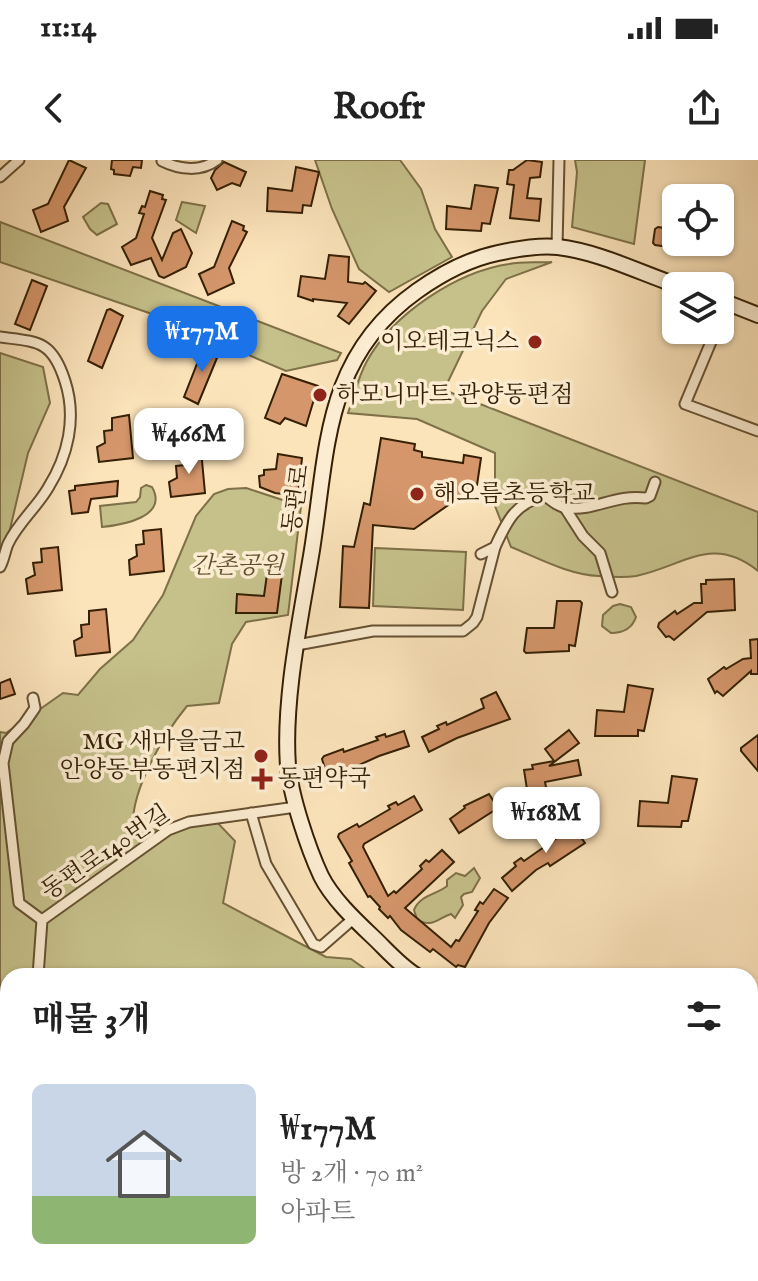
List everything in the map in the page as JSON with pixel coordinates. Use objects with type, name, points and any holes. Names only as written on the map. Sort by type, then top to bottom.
[{"type":"street","points":[[0,177],[19,160]]},
{"type":"street","points":[[162,161],[192,169],[208,166],[217,160]]},
{"type":"street","points":[[557,247],[559,160]]},
{"type":"street","name":"동편로","points":[[408,968],[353,919],[322,878],[296,807],[288,768],[297,645],[327,451],[341,386],[359,349],[395,307],[454,269],[497,253],[557,247],[611,261],[662,280]]},
{"type":"street","points":[[734,305],[758,315]]},
{"type":"street","points":[[0,337],[43,344],[49,350],[60,367],[71,416],[69,443],[49,488],[8,543],[0,567]]},
{"type":"street","points":[[710,344],[685,404],[758,431]]},
{"type":"street","points":[[565,508],[586,507],[620,497],[646,498],[650,496],[655,482]]},
{"type":"street","points":[[297,645],[373,631],[463,631],[477,617],[495,547],[504,525],[518,507],[545,496],[565,508],[583,536],[600,553],[612,592]]},
{"type":"street","points":[[481,554],[495,547]]},
{"type":"street","points":[[33,698],[35,708],[24,724],[4,738],[3,763],[19,903],[42,920]]},
{"type":"street","name":"동편로140번길","points":[[39,968],[42,920],[168,830],[189,822],[296,807]]},
{"type":"street","points":[[251,813],[266,864],[313,944],[321,947],[353,919]]},
{"type":"green space","points":[[315,160],[400,160],[421,189],[435,229],[452,257],[389,292],[359,269],[332,209]]},
{"type":"green space","points":[[575,160],[645,160],[634,244],[572,227],[577,172]]},
{"type":"green space","points":[[182,202],[205,206],[196,233],[176,220]]},
{"type":"green space","points":[[101,203],[108,204],[117,224],[97,235],[83,217]]},
{"type":"green space","points":[[0,222],[341,353],[337,360],[286,371],[155,315],[0,262]]},
{"type":"green space","points":[[552,262],[506,279],[482,311],[444,390],[758,512],[758,571],[742,560],[712,554],[627,577],[588,575],[554,565],[511,547],[495,506],[495,453],[417,419],[348,413],[364,367],[378,344],[409,312],[468,276],[514,263]]},
{"type":"green space","points":[[0,353],[43,367],[50,403],[28,453],[6,546],[0,555]]},
{"type":"green space","points":[[146,485],[152,487],[156,497],[149,512],[141,518],[102,527],[100,506],[136,502],[141,488]]},
{"type":"green space","name":"간촌공원","points":[[246,488],[301,506],[288,615],[246,622],[232,644],[219,703],[187,706],[159,747],[137,798],[133,829],[168,830],[214,819],[235,841],[223,903],[326,957],[351,959],[364,968],[0,968],[0,732],[6,733],[63,693],[78,695],[100,669],[133,640],[163,595],[196,516],[214,494]]},
{"type":"green space","points":[[375,548],[466,552],[463,610],[373,606]]},
{"type":"green space","points":[[620,604],[631,607],[636,617],[626,630],[611,633],[602,626],[603,615]]},
{"type":"green space","points":[[474,868],[480,878],[472,892],[461,897],[463,905],[455,918],[451,914],[427,923],[417,919],[414,910],[420,901],[447,886],[447,880],[456,873],[465,876]]},
{"type":"building","points":[[69,160],[86,168],[64,207],[68,221],[41,232],[33,210],[48,204]]},
{"type":"building","points":[[112,160],[142,160],[141,168],[133,167],[130,176],[114,174]]},
{"type":"building","points":[[527,160],[542,162],[540,177],[530,178],[527,198],[541,199],[539,221],[510,218],[514,185],[507,184],[509,170]]},
{"type":"building","points":[[224,162],[246,172],[240,186],[232,183],[217,190],[211,178]]},
{"type":"building","points":[[296,167],[319,172],[311,206],[303,205],[302,213],[267,211],[268,188],[292,191]]},
{"type":"building","points":[[475,185],[498,188],[490,224],[482,223],[481,231],[446,229],[447,206],[471,209]]},
{"type":"building","points":[[150,191],[163,195],[162,199],[166,200],[152,238],[162,260],[173,233],[181,229],[192,253],[186,267],[164,278],[159,276],[151,258],[131,265],[122,247],[136,238],[144,214],[139,213],[142,206],[145,207]]},
{"type":"building","points":[[232,221],[244,226],[243,230],[247,232],[229,268],[234,283],[208,295],[199,274],[214,267]]},
{"type":"building","points":[[662,228],[662,246],[653,243],[655,229]]},
{"type":"building","points":[[329,255],[349,257],[348,282],[365,282],[376,291],[349,324],[338,316],[347,303],[313,301],[298,296],[301,276],[325,279]]},
{"type":"building","points":[[32,280],[47,286],[30,330],[15,324]]},
{"type":"building","points":[[110,309],[123,316],[102,368],[88,361]]},
{"type":"building","points":[[204,346],[219,350],[219,353],[198,404],[184,397]]},
{"type":"building","points":[[282,374],[318,386],[306,426],[285,418],[280,424],[265,418]]},
{"type":"building","points":[[129,415],[133,458],[99,462],[97,447],[105,443],[104,431],[112,430],[112,418]]},
{"type":"building","points":[[381,438],[415,444],[414,450],[422,452],[422,457],[463,463],[464,455],[481,458],[477,485],[414,529],[373,525],[369,608],[340,607],[343,546],[354,547],[364,503],[370,505]]},
{"type":"building","points":[[201,450],[205,493],[171,497],[169,482],[177,478],[176,466],[185,465],[184,452]]},
{"type":"building","points":[[278,454],[302,458],[298,496],[260,487],[259,476],[264,475],[264,470],[276,469]]},
{"type":"building","points":[[118,481],[117,496],[91,499],[88,512],[72,514],[69,491],[75,490],[75,486]]},
{"type":"building","points":[[161,529],[164,571],[130,575],[129,560],[137,556],[136,545],[144,544],[143,531]]},
{"type":"building","points":[[58,547],[62,590],[28,594],[26,579],[35,575],[33,563],[42,562],[41,549]]},
{"type":"building","points":[[284,559],[277,613],[236,613],[237,594],[264,596],[269,560]]},
{"type":"building","points":[[734,579],[735,610],[707,612],[674,640],[666,637],[658,627],[675,611],[677,614],[694,603],[702,603],[701,584],[706,584],[706,580]]},
{"type":"building","points":[[557,601],[582,603],[575,646],[569,645],[569,651],[526,653],[527,628],[554,628]]},
{"type":"building","points":[[106,609],[110,652],[76,656],[74,641],[82,637],[81,625],[89,624],[89,611]]},
{"type":"building","points":[[758,639],[758,674],[751,674],[751,671],[723,696],[717,691],[715,693],[708,679],[724,667],[726,669],[751,658],[750,640]]},
{"type":"building","points":[[10,679],[15,694],[0,699],[0,683]]},
{"type":"building","points":[[628,685],[653,689],[644,731],[638,730],[638,736],[595,736],[597,710],[624,712]]},
{"type":"building","points":[[496,692],[510,719],[457,738],[429,752],[422,737],[439,729],[437,726],[446,722],[447,725],[484,708],[481,699]]},
{"type":"building","points":[[569,730],[579,743],[549,766],[578,760],[581,775],[545,782],[547,792],[528,796],[524,770],[533,769],[532,765],[554,761],[545,749]]},
{"type":"building","points":[[404,731],[409,746],[333,777],[329,771],[326,772],[324,756],[378,740],[376,737],[385,734],[386,737]]},
{"type":"building","points":[[758,735],[758,771],[741,748]]},
{"type":"building","points":[[672,776],[697,779],[688,821],[682,821],[681,827],[638,826],[640,801],[668,803]]},
{"type":"building","points":[[489,794],[498,808],[459,833],[450,819],[464,806]]},
{"type":"building","points":[[414,796],[422,810],[363,847],[388,896],[394,891],[396,893],[422,869],[420,866],[426,860],[429,862],[442,850],[454,862],[405,908],[451,947],[456,940],[459,941],[478,911],[475,910],[480,902],[483,904],[494,889],[508,898],[489,923],[465,967],[456,967],[433,949],[430,952],[379,909],[368,897],[338,837],[357,824],[359,827],[390,809],[388,806],[396,802],[398,805]]},
{"type":"building","points":[[565,820],[585,843],[550,866],[548,863],[536,870],[512,891],[502,878],[516,866],[514,863],[521,858],[524,861],[557,838],[552,830]]},
{"type":"place","name":"이오테크닉스","points":[[535,342]]},
{"type":"place","name":"하모니마트 관양동편점","points":[[320,395]]},
{"type":"place","name":"해오름초등학교","points":[[417,494]]},
{"type":"place","name":"MG 새마을금고 안양동부동편지점","points":[[261,756]]},
{"type":"place","name":"동편약국","points":[[262,779]]}]
